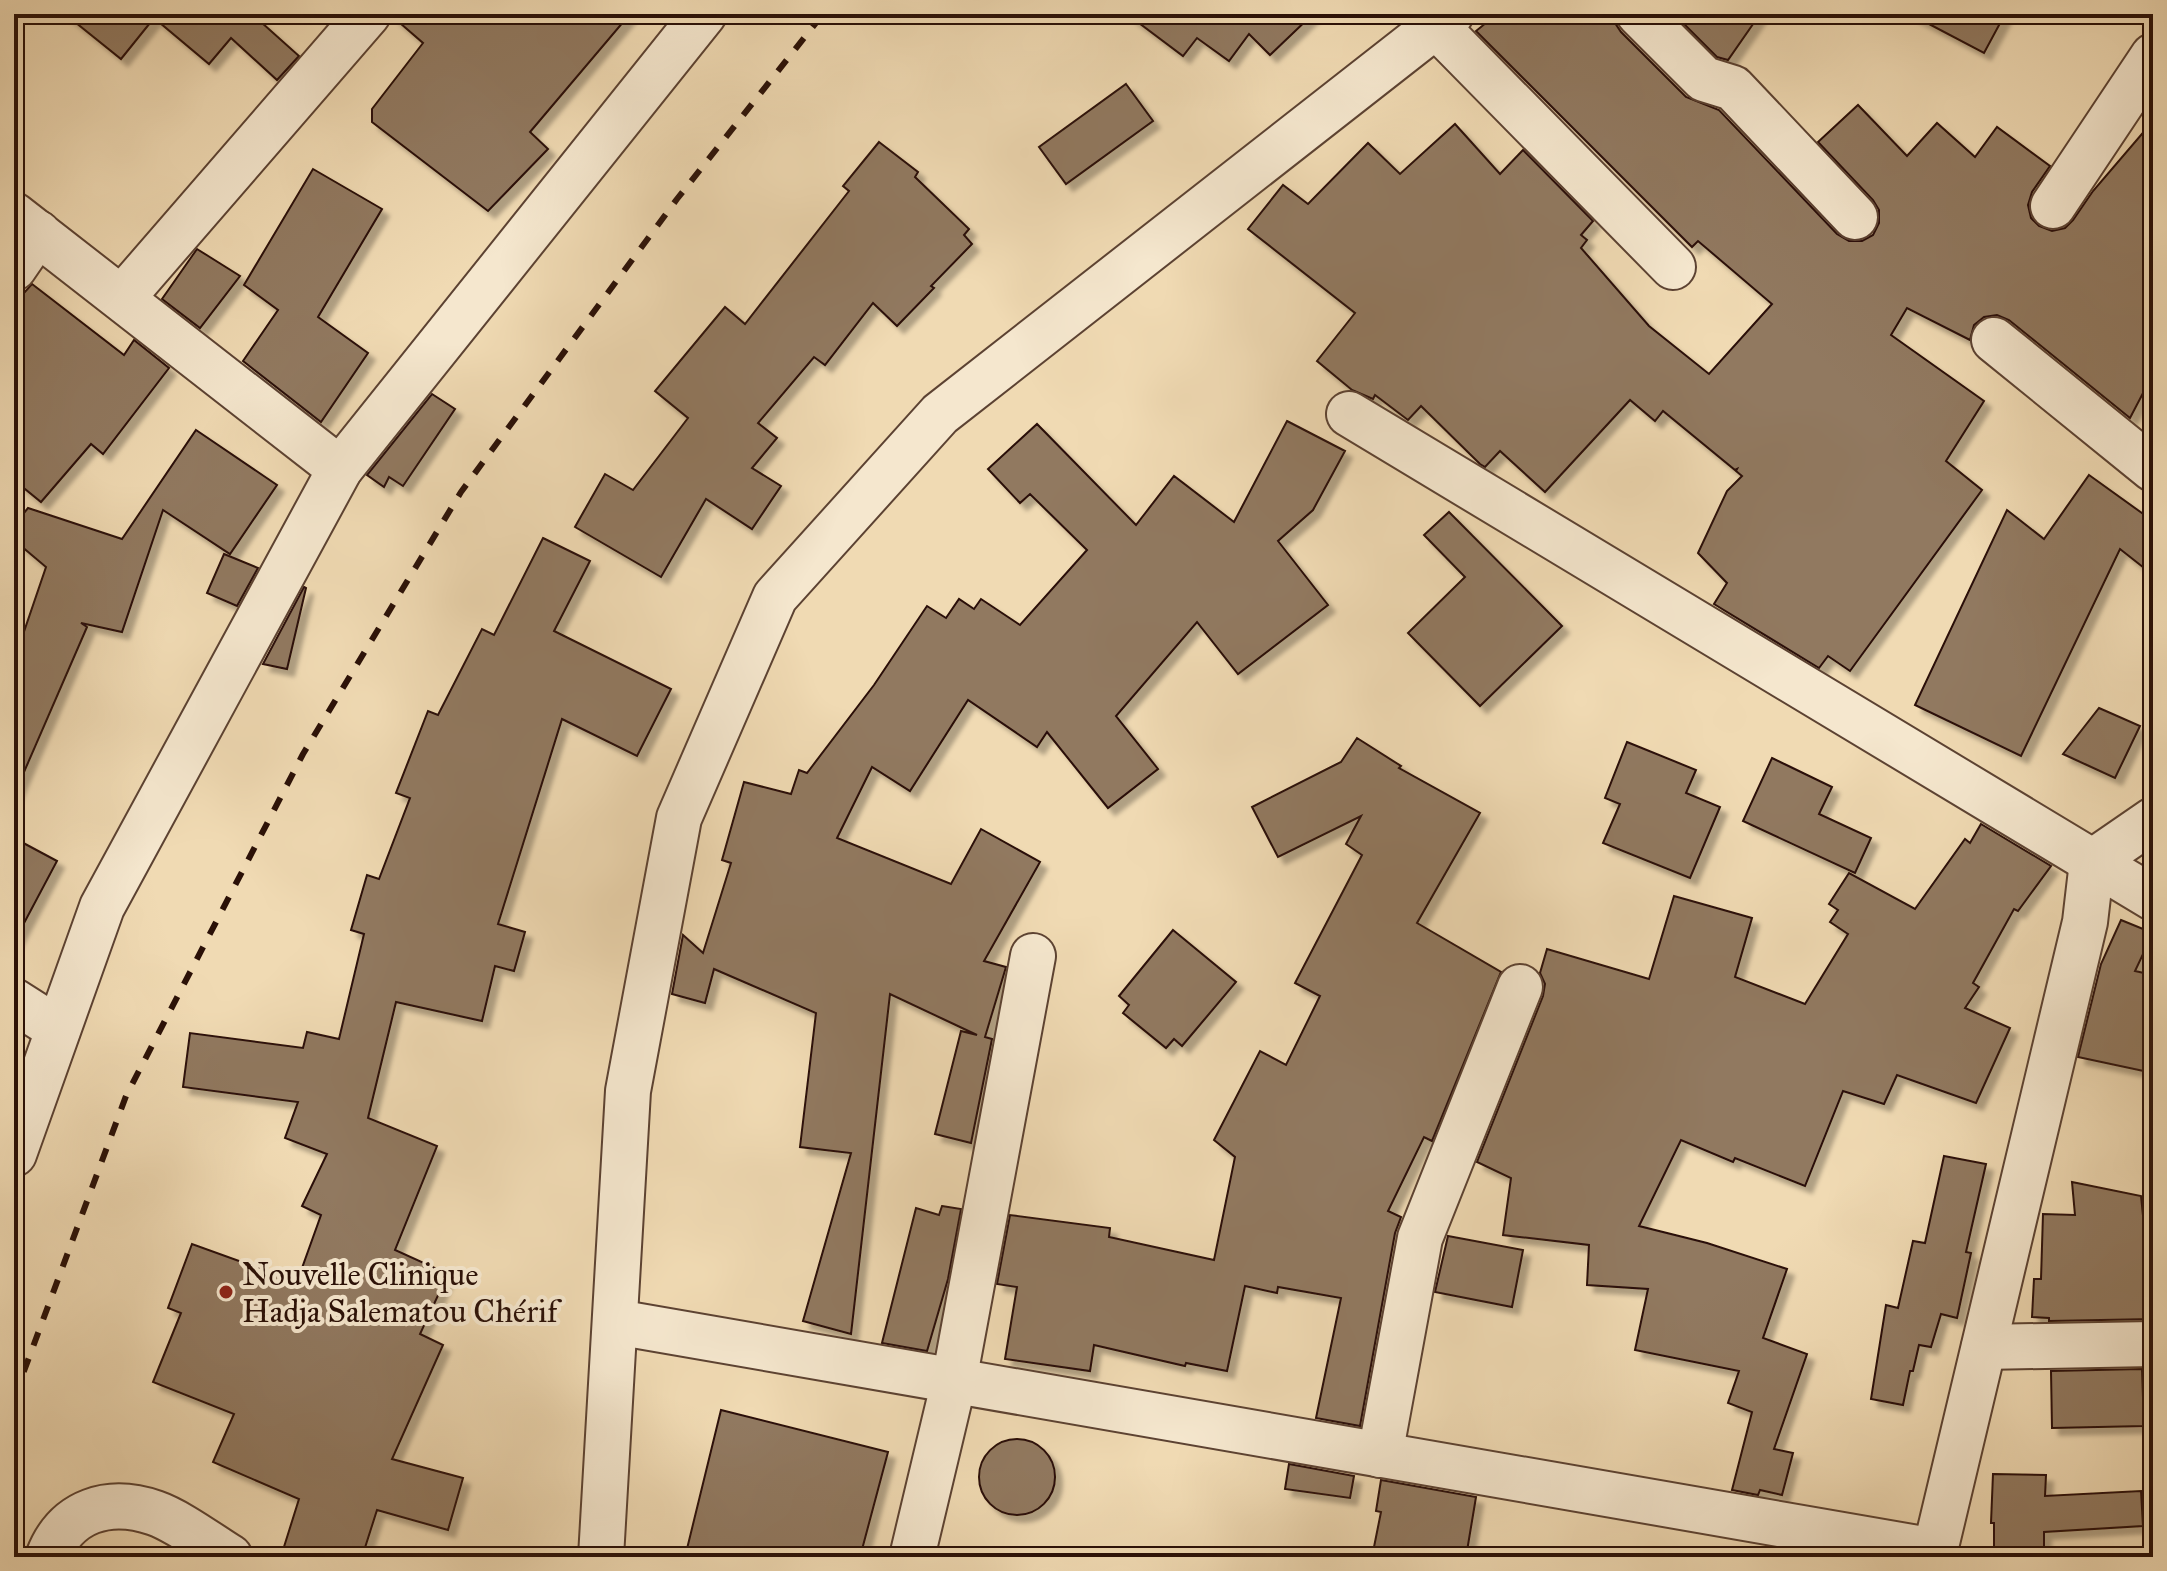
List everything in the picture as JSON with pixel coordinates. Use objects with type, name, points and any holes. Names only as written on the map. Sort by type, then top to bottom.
[{"type":"street","points":[[122,298],[368,14]]},
{"type":"street","points":[[14,1154],[102,907],[340,469],[704,14]]},
{"type":"street","points":[[1639,14],[1704,79],[1733,88],[1855,217]]},
{"type":"street","points":[[601,1557],[628,1091],[679,818],[775,597],[940,414],[1444,20],[1673,267]]},
{"type":"street","points":[[2053,206],[2153,56]]},
{"type":"street","points":[[22,239],[122,298],[340,469]]},
{"type":"street","points":[[1994,340],[2153,469]]},
{"type":"street","points":[[1349,414],[2153,898]]},
{"type":"street","points":[[616,1322],[1936,1554],[2085,922],[2092,862],[2153,820]]},
{"type":"street","points":[[912,1557],[954,1381],[1033,956]]},
{"type":"street","points":[[1380,1455],[1420,1238],[1520,987]]},
{"type":"street","points":[[14,1001],[58,1029]]},
{"type":"street","points":[[1984,1347],[2153,1344]]},
{"type":"street","points":[[48,1557],[64,1529],[79,1515],[112,1505],[155,1513],[230,1557]]},
{"type":"building","points":[[65,14],[252,14],[299,56],[277,80],[231,38],[209,64],[154,18],[121,59]]},
{"type":"building","points":[[392,14],[630,14],[530,132],[548,149],[488,211],[372,122],[372,109],[423,43]]},
{"type":"building","points":[[1127,14],[1313,14],[1270,55],[1249,34],[1229,61],[1197,38],[1183,56]]},
{"type":"building","points":[[1497,14],[1609,14],[1621,32],[1686,97],[1719,110],[1837,234],[1849,241],[1862,241],[1873,235],[1879,223],[1879,210],[1818,142],[1858,105],[1907,156],[1937,123],[1975,157],[1997,127],[2050,166],[2032,192],[2028,205],[2031,218],[2039,226],[2052,231],[2065,228],[2073,220],[2093,191],[2153,121],[2153,374],[2130,418],[2009,320],[1997,315],[1984,317],[1974,325],[1970,340],[1907,308],[1891,335],[1984,401],[1946,461],[1982,490],[1850,671],[1828,656],[1819,668],[1714,604],[1727,583],[1698,553],[1727,491],[1742,476],[1663,411],[1655,421],[1630,400],[1545,492],[1500,451],[1485,467],[1480,464],[1421,406],[1408,420],[1375,395],[1373,399],[1352,390],[1317,361],[1355,313],[1248,229],[1283,185],[1308,204],[1368,143],[1400,174],[1455,124],[1500,174],[1523,150],[1593,221],[1581,235],[1587,240],[1581,248],[1649,326],[1709,374],[1772,304],[1698,241],[1692,247],[1476,31]]},
{"type":"building","points":[[1674,14],[1760,14],[1728,60],[1717,57]]},
{"type":"building","points":[[1910,14],[2005,14],[1984,53]]},
{"type":"building","points":[[1126,84],[1153,121],[1066,184],[1039,147]]},
{"type":"building","points":[[879,142],[918,172],[915,177],[969,229],[964,235],[972,244],[897,326],[873,303],[825,365],[814,357],[758,423],[777,438],[752,468],[781,486],[752,529],[706,499],[661,577],[575,527],[605,474],[633,490],[688,418],[655,391],[725,307],[745,324],[849,191],[843,186]]},
{"type":"building","points":[[313,169],[382,209],[318,317],[368,353],[321,422],[243,361],[278,310],[244,285]]},
{"type":"building","points":[[197,249],[240,276],[200,328],[162,299]]},
{"type":"building","points":[[32,284],[124,355],[134,340],[169,368],[103,454],[91,444],[41,502],[14,480],[14,304]]},
{"type":"building","points":[[432,394],[455,409],[403,486],[389,477],[384,487],[367,475]]},
{"type":"building","points":[[1287,421],[1345,451],[1313,510],[1278,541],[1328,605],[1238,674],[1197,622],[1116,716],[1158,769],[1108,808],[1047,732],[1037,747],[968,700],[910,791],[872,767],[837,838],[951,884],[981,829],[1040,862],[984,961],[1006,967],[985,1037],[992,1039],[971,1143],[935,1134],[961,1031],[977,1035],[890,994],[851,1334],[803,1321],[851,1153],[800,1147],[816,1013],[714,969],[705,1003],[672,994],[683,935],[703,953],[731,863],[722,860],[744,782],[791,794],[799,770],[807,773],[874,685],[927,606],[946,618],[959,599],[974,609],[981,599],[1020,625],[1087,550],[1030,494],[1020,503],[988,469],[1037,424],[1136,525],[1174,476],[1234,522]]},
{"type":"building","points":[[196,430],[277,485],[230,554],[163,510],[122,632],[81,623],[87,627],[14,795],[14,661],[46,567],[14,540],[14,525],[28,508],[122,539]]},
{"type":"building","points":[[2089,475],[2153,521],[2153,575],[2120,549],[2021,756],[1915,705],[2007,510],[2044,539]]},
{"type":"building","points":[[1449,512],[1562,626],[1480,706],[1408,633],[1465,577],[1424,535]]},
{"type":"building","points":[[543,538],[590,561],[554,631],[671,689],[637,756],[562,719],[498,924],[525,932],[514,971],[495,966],[482,1021],[396,1002],[368,1118],[437,1146],[395,1250],[448,1274],[420,1334],[443,1345],[392,1459],[463,1478],[448,1530],[377,1510],[362,1557],[306,1557],[283,1550],[299,1499],[213,1462],[234,1414],[153,1382],[181,1313],[168,1308],[192,1244],[297,1282],[321,1215],[302,1206],[327,1154],[285,1138],[298,1102],[183,1087],[190,1033],[303,1048],[307,1032],[339,1039],[364,934],[351,930],[367,875],[379,879],[410,798],[396,793],[428,711],[438,715],[482,629],[494,635]]},
{"type":"building","points":[[224,554],[258,568],[237,606],[207,593]]},
{"type":"building","points":[[304,587],[287,669],[263,664]]},
{"type":"building","points":[[2099,708],[2140,726],[2115,778],[2063,754]]},
{"type":"building","points":[[1357,738],[1401,766],[1399,768],[1480,813],[1417,923],[1501,972],[1432,1141],[1424,1137],[1388,1211],[1401,1217],[1395,1233],[1360,1426],[1316,1418],[1341,1298],[1278,1287],[1277,1293],[1245,1286],[1227,1371],[1186,1363],[1185,1366],[1094,1345],[1090,1371],[1005,1359],[1017,1287],[997,1284],[1010,1215],[1110,1228],[1109,1237],[1214,1260],[1235,1157],[1214,1140],[1260,1051],[1286,1065],[1320,996],[1295,983],[1362,855],[1346,844],[1361,816],[1278,857],[1252,807],[1341,762]]},
{"type":"building","points":[[1627,742],[1696,770],[1686,793],[1720,807],[1690,878],[1603,843],[1620,804],[1605,798]]},
{"type":"building","points":[[1772,758],[1832,787],[1819,814],[1871,838],[1855,873],[1743,821]]},
{"type":"building","points":[[1981,824],[2051,866],[2018,911],[2014,909],[1973,983],[1979,987],[1965,1008],[2010,1028],[1976,1103],[1897,1075],[1884,1104],[1843,1091],[1805,1186],[1735,1158],[1733,1162],[1681,1140],[1639,1226],[1707,1243],[1787,1269],[1763,1338],[1807,1354],[1774,1449],[1793,1453],[1782,1495],[1760,1490],[1758,1495],[1732,1490],[1752,1412],[1728,1403],[1739,1371],[1635,1350],[1648,1289],[1587,1285],[1589,1245],[1503,1235],[1511,1178],[1477,1162],[1543,996],[1545,984],[1540,973],[1547,949],[1649,979],[1674,896],[1752,918],[1735,977],[1805,1004],[1848,934],[1830,922],[1838,910],[1829,904],[1849,873],[1915,909],[1965,839],[1970,843]]},
{"type":"building","points":[[14,838],[57,861],[14,942]]},
{"type":"building","points":[[2121,920],[2153,933],[2135,971],[2153,975],[2153,1073],[2078,1057],[2101,964]]},
{"type":"building","points":[[1173,930],[1236,982],[1182,1046],[1174,1039],[1166,1048],[1123,1013],[1129,1005],[1119,996]]},
{"type":"building","points":[[1944,1156],[1986,1164],[1966,1252],[1971,1253],[1957,1318],[1941,1314],[1931,1347],[1919,1345],[1903,1405],[1871,1399],[1886,1305],[1898,1308],[1913,1241],[1925,1243]]},
{"type":"building","points":[[2072,1182],[2141,1196],[2150,1285],[2153,1285],[2153,1319],[2049,1321],[2049,1318],[2032,1317],[2034,1279],[2041,1279],[2043,1214],[2075,1215]]},
{"type":"building","points":[[942,1206],[961,1209],[948,1279],[927,1351],[882,1343],[916,1208],[939,1215]]},
{"type":"building","points":[[1448,1236],[1523,1250],[1512,1307],[1435,1292]]},
{"type":"building","points":[[2142,1369],[2144,1426],[2052,1428],[2051,1371]]},
{"type":"building","points":[[721,1410],[888,1452],[860,1557],[685,1557]]},
{"type":"building","points":[[1010,1439],[1024,1439],[1038,1445],[1049,1456],[1055,1477],[1052,1492],[1044,1504],[1024,1515],[1010,1515],[996,1509],[985,1498],[979,1484],[979,1470],[985,1456],[996,1445]]},
{"type":"building","points":[[1289,1464],[1354,1476],[1350,1498],[1285,1489]]},
{"type":"building","points":[[1993,1474],[2046,1475],[2045,1496],[2141,1491],[2143,1526],[2044,1532],[2044,1557],[1994,1557],[1994,1523],[1991,1523]]},
{"type":"building","points":[[1381,1480],[1476,1497],[1466,1557],[1372,1557],[1381,1512],[1376,1511]]},
{"type":"railway","points":[[14,1398],[126,1096],[303,754],[461,492],[677,199],[823,14]]},
{"type":"place","name":"Nouvelle Clinique Hadja Salematou Chérif","points":[[226,1292]]}]
